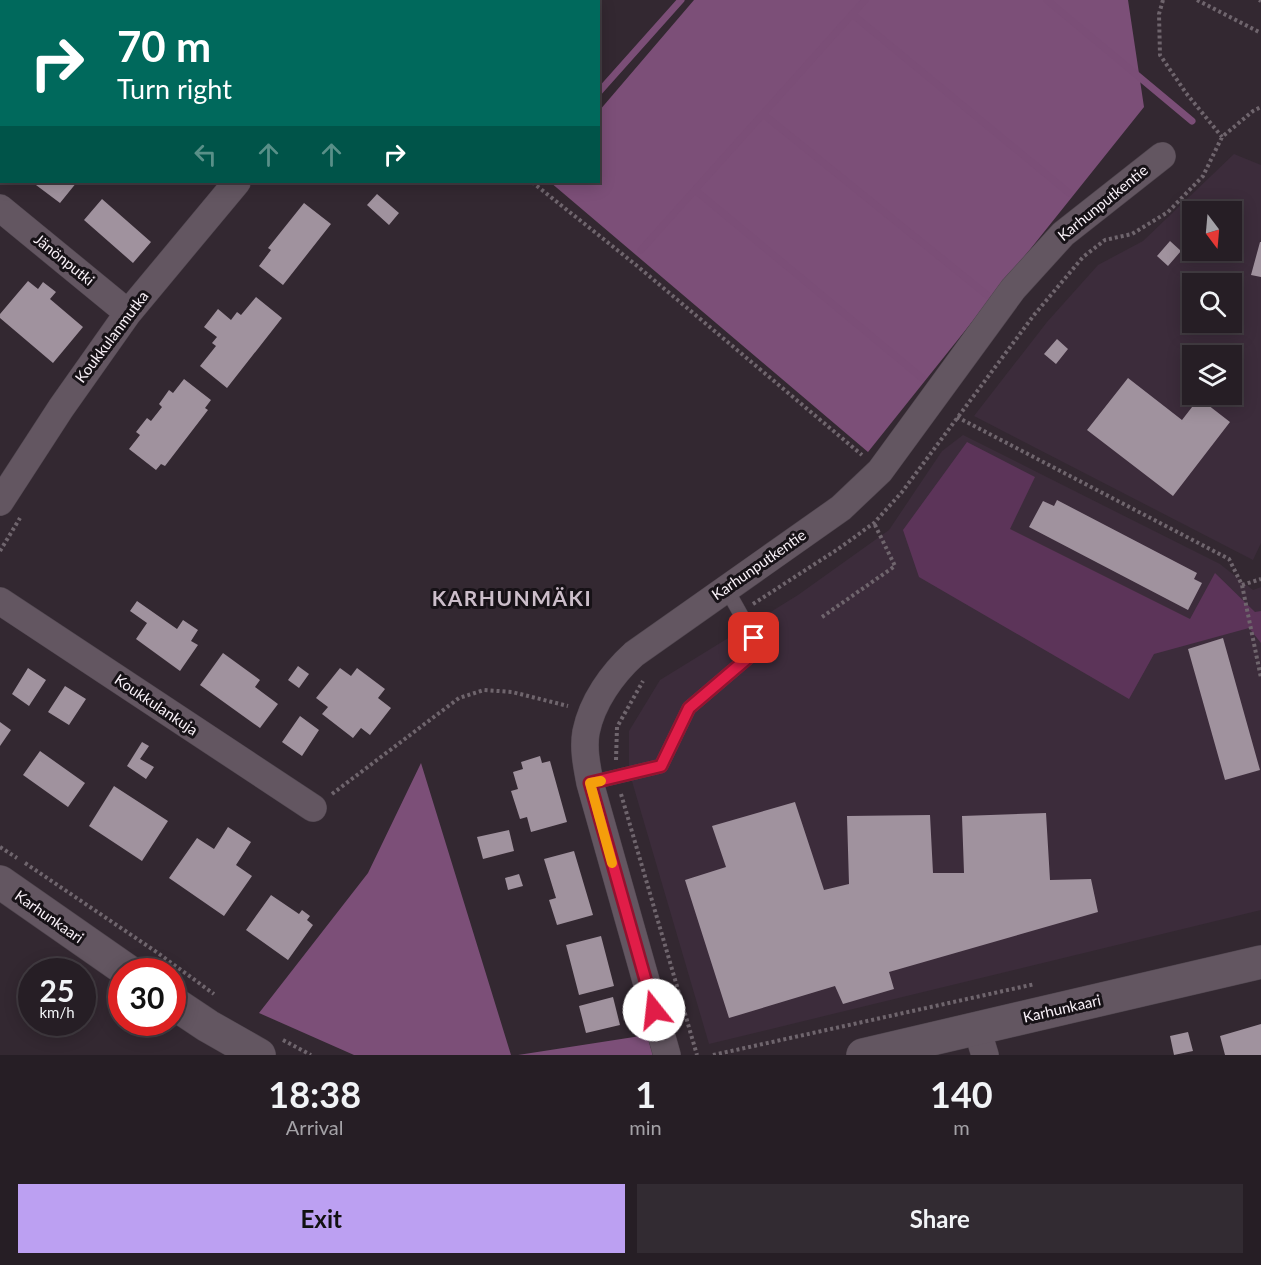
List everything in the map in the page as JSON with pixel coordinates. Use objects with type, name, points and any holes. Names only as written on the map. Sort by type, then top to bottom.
[{"type":"street","name":"Karhunputkentie","points":[[667,1055],[590,783],[586,757],[586,733],[592,712],[606,684],[634,654],[841,508],[880,471],[1013,289],[1063,234],[1162,156]]},
{"type":"street","name":"Koukkulanmutka","points":[[0,502],[61,408],[129,313],[236,183]]},
{"type":"street","name":"Jänönputki","points":[[0,208],[129,313]]},
{"type":"street","name":"Koukkulankuja","points":[[0,601],[313,808]]},
{"type":"street","name":"Karhunkaari","points":[[0,882],[109,958]]},
{"type":"street","name":"Karhunkaari","points":[[863,1055],[981,1042],[1261,962]]},
{"type":"street","points":[[186,1011],[208,1026],[266,1045]]},
{"type":"lane","points":[[590,783],[661,766],[689,708],[750,656],[754,638],[726,588]]},
{"type":"path","points":[[1163,0],[1159,15],[1160,55],[1186,93],[1222,136]]},
{"type":"path","points":[[1197,0],[1261,33]]},
{"type":"path","points":[[740,612],[789,582],[874,523],[902,492],[1034,315],[1083,257],[1105,240],[1132,234],[1168,212],[1203,176],[1222,136],[1261,107]]},
{"type":"path","points":[[533,183],[636,265],[902,492]]},
{"type":"path","points":[[957,417],[1229,559],[1242,585],[1261,678]]},
{"type":"path","points":[[822,617],[895,566],[874,523]]},
{"type":"path","points":[[1242,585],[1261,579]]},
{"type":"path","points":[[646,676],[617,727],[616,777],[697,1055]]},
{"type":"path","points":[[313,808],[459,698],[484,690],[512,692],[592,712]]},
{"type":"path","points":[[0,846],[156,951],[220,999]]},
{"type":"path","points":[[713,1055],[1041,983]]},
{"type":"path","points":[[266,1045],[311,1055]]},
{"type":"shaded area","points":[[694,0],[1128,0],[1144,107],[868,452],[551,183],[600,183],[600,110]]},
{"type":"shaded area","points":[[1234,154],[1261,165],[1261,543],[1253,560],[974,416],[1047,322],[1098,265],[1143,241],[1182,204],[1182,261],[1242,261],[1242,201],[1185,201]]},
{"type":"shaded area","points":[[963,435],[1220,564],[1253,590],[1261,587],[1261,910],[709,1044],[629,771],[629,731],[660,680],[798,595],[889,530],[942,451]]},
{"type":"shaded area","points":[[967,442],[1035,477],[1010,529],[1190,619],[1215,573],[1255,612],[1261,611],[1261,643],[1249,628],[1154,654],[1129,699],[919,577],[903,530]]},
{"type":"shaded area","points":[[421,763],[511,1055],[354,1055],[259,1013],[368,873]]},
{"type":"shaded area","points":[[647,1035],[653,1055],[518,1055]]},
{"type":"building","points":[[33,183],[76,183],[60,203]]},
{"type":"building","points":[[377,194],[399,213],[389,225],[367,205]]},
{"type":"building","points":[[102,199],[151,242],[133,263],[84,220]]},
{"type":"building","points":[[304,203],[331,224],[283,285],[259,266],[271,250],[268,248]]},
{"type":"building","points":[[1170,241],[1181,251],[1168,266],[1157,256]]},
{"type":"building","points":[[1261,242],[1261,277],[1251,275]]},
{"type":"building","points":[[28,281],[38,289],[43,282],[56,292],[50,299],[83,327],[53,363],[0,318],[0,314]]},
{"type":"building","points":[[256,297],[282,318],[227,388],[200,366],[216,346],[212,343],[217,337],[204,327],[218,309],[231,320],[237,312],[241,315]]},
{"type":"building","points":[[1057,339],[1068,349],[1056,364],[1044,354]]},
{"type":"building","points":[[1128,378],[1182,420],[1194,405],[1208,405],[1230,422],[1173,496],[1087,430]]},
{"type":"building","points":[[184,379],[211,400],[205,408],[208,410],[165,466],[161,464],[156,470],[129,449],[140,435],[136,432],[147,418],[151,421],[162,407],[159,404],[169,390],[173,393]]},
{"type":"building","points":[[1057,500],[1197,573],[1194,579],[1202,583],[1188,610],[1029,527],[1043,501],[1054,506]]},
{"type":"building","points":[[137,601],[177,629],[183,620],[198,630],[191,641],[198,645],[180,671],[136,639],[147,623],[130,611]]},
{"type":"building","points":[[1223,638],[1260,770],[1225,780],[1188,649]]},
{"type":"building","points":[[223,653],[260,680],[255,687],[278,704],[260,728],[200,685]]},
{"type":"building","points":[[298,666],[309,674],[299,688],[288,680]]},
{"type":"building","points":[[28,668],[46,680],[29,706],[12,694]]},
{"type":"building","points":[[340,668],[351,676],[357,668],[385,689],[378,698],[391,708],[370,735],[361,728],[353,738],[322,714],[328,707],[316,698]]},
{"type":"building","points":[[65,686],[86,699],[69,725],[48,712]]},
{"type":"building","points":[[300,716],[319,730],[302,756],[282,742]]},
{"type":"building","points":[[0,722],[11,730],[0,746]]},
{"type":"building","points":[[142,742],[149,746],[140,759],[154,767],[146,779],[127,766]]},
{"type":"building","points":[[40,751],[85,783],[68,807],[23,775]]},
{"type":"building","points":[[540,756],[542,763],[550,761],[567,822],[531,832],[527,817],[520,819],[511,791],[518,789],[513,772],[523,769],[521,762]]},
{"type":"building","points":[[114,786],[168,821],[142,861],[89,826]]},
{"type":"building","points":[[795,802],[824,890],[849,884],[847,816],[930,815],[933,873],[964,873],[962,816],[1046,813],[1050,880],[1091,879],[1098,912],[889,972],[894,989],[843,1004],[835,986],[729,1018],[685,880],[726,867],[712,826]]},
{"type":"building","points":[[228,827],[251,842],[236,865],[252,876],[224,916],[169,878],[197,838],[214,849]]},
{"type":"building","points":[[509,830],[514,851],[483,859],[477,837]]},
{"type":"building","points":[[574,851],[593,915],[557,925],[549,900],[556,898],[544,859]]},
{"type":"building","points":[[519,874],[523,886],[508,890],[505,878]]},
{"type":"building","points":[[271,895],[299,914],[302,910],[310,916],[307,920],[313,925],[288,960],[246,930]]},
{"type":"building","points":[[601,936],[614,986],[579,995],[566,945]]},
{"type":"building","points":[[613,997],[620,1025],[586,1033],[579,1006]]},
{"type":"building","points":[[1261,1024],[1261,1055],[1225,1055],[1220,1036]]},
{"type":"building","points":[[1188,1032],[1193,1051],[1174,1055],[1170,1036]]},
{"type":"waterway","points":[[600,91],[681,0]]},
{"type":"waterway","points":[[641,250],[865,0]]},
{"type":"waterway","points":[[1047,0],[1192,121]]},
{"type":"waterway","points":[[852,14],[1069,193]]},
{"type":"waterway","points":[[763,114],[987,295]]},
{"type":"waterway","points":[[695,190],[922,378]]},
{"type":"slow traffic","points":[[601,781],[590,783],[612,863]]},
{"type":"district","name":"KARHUNMÄKI","points":[[512,599]]},
{"type":"route","points":[[654,1010],[590,783],[661,766],[689,708],[750,656],[754,638]]}]
